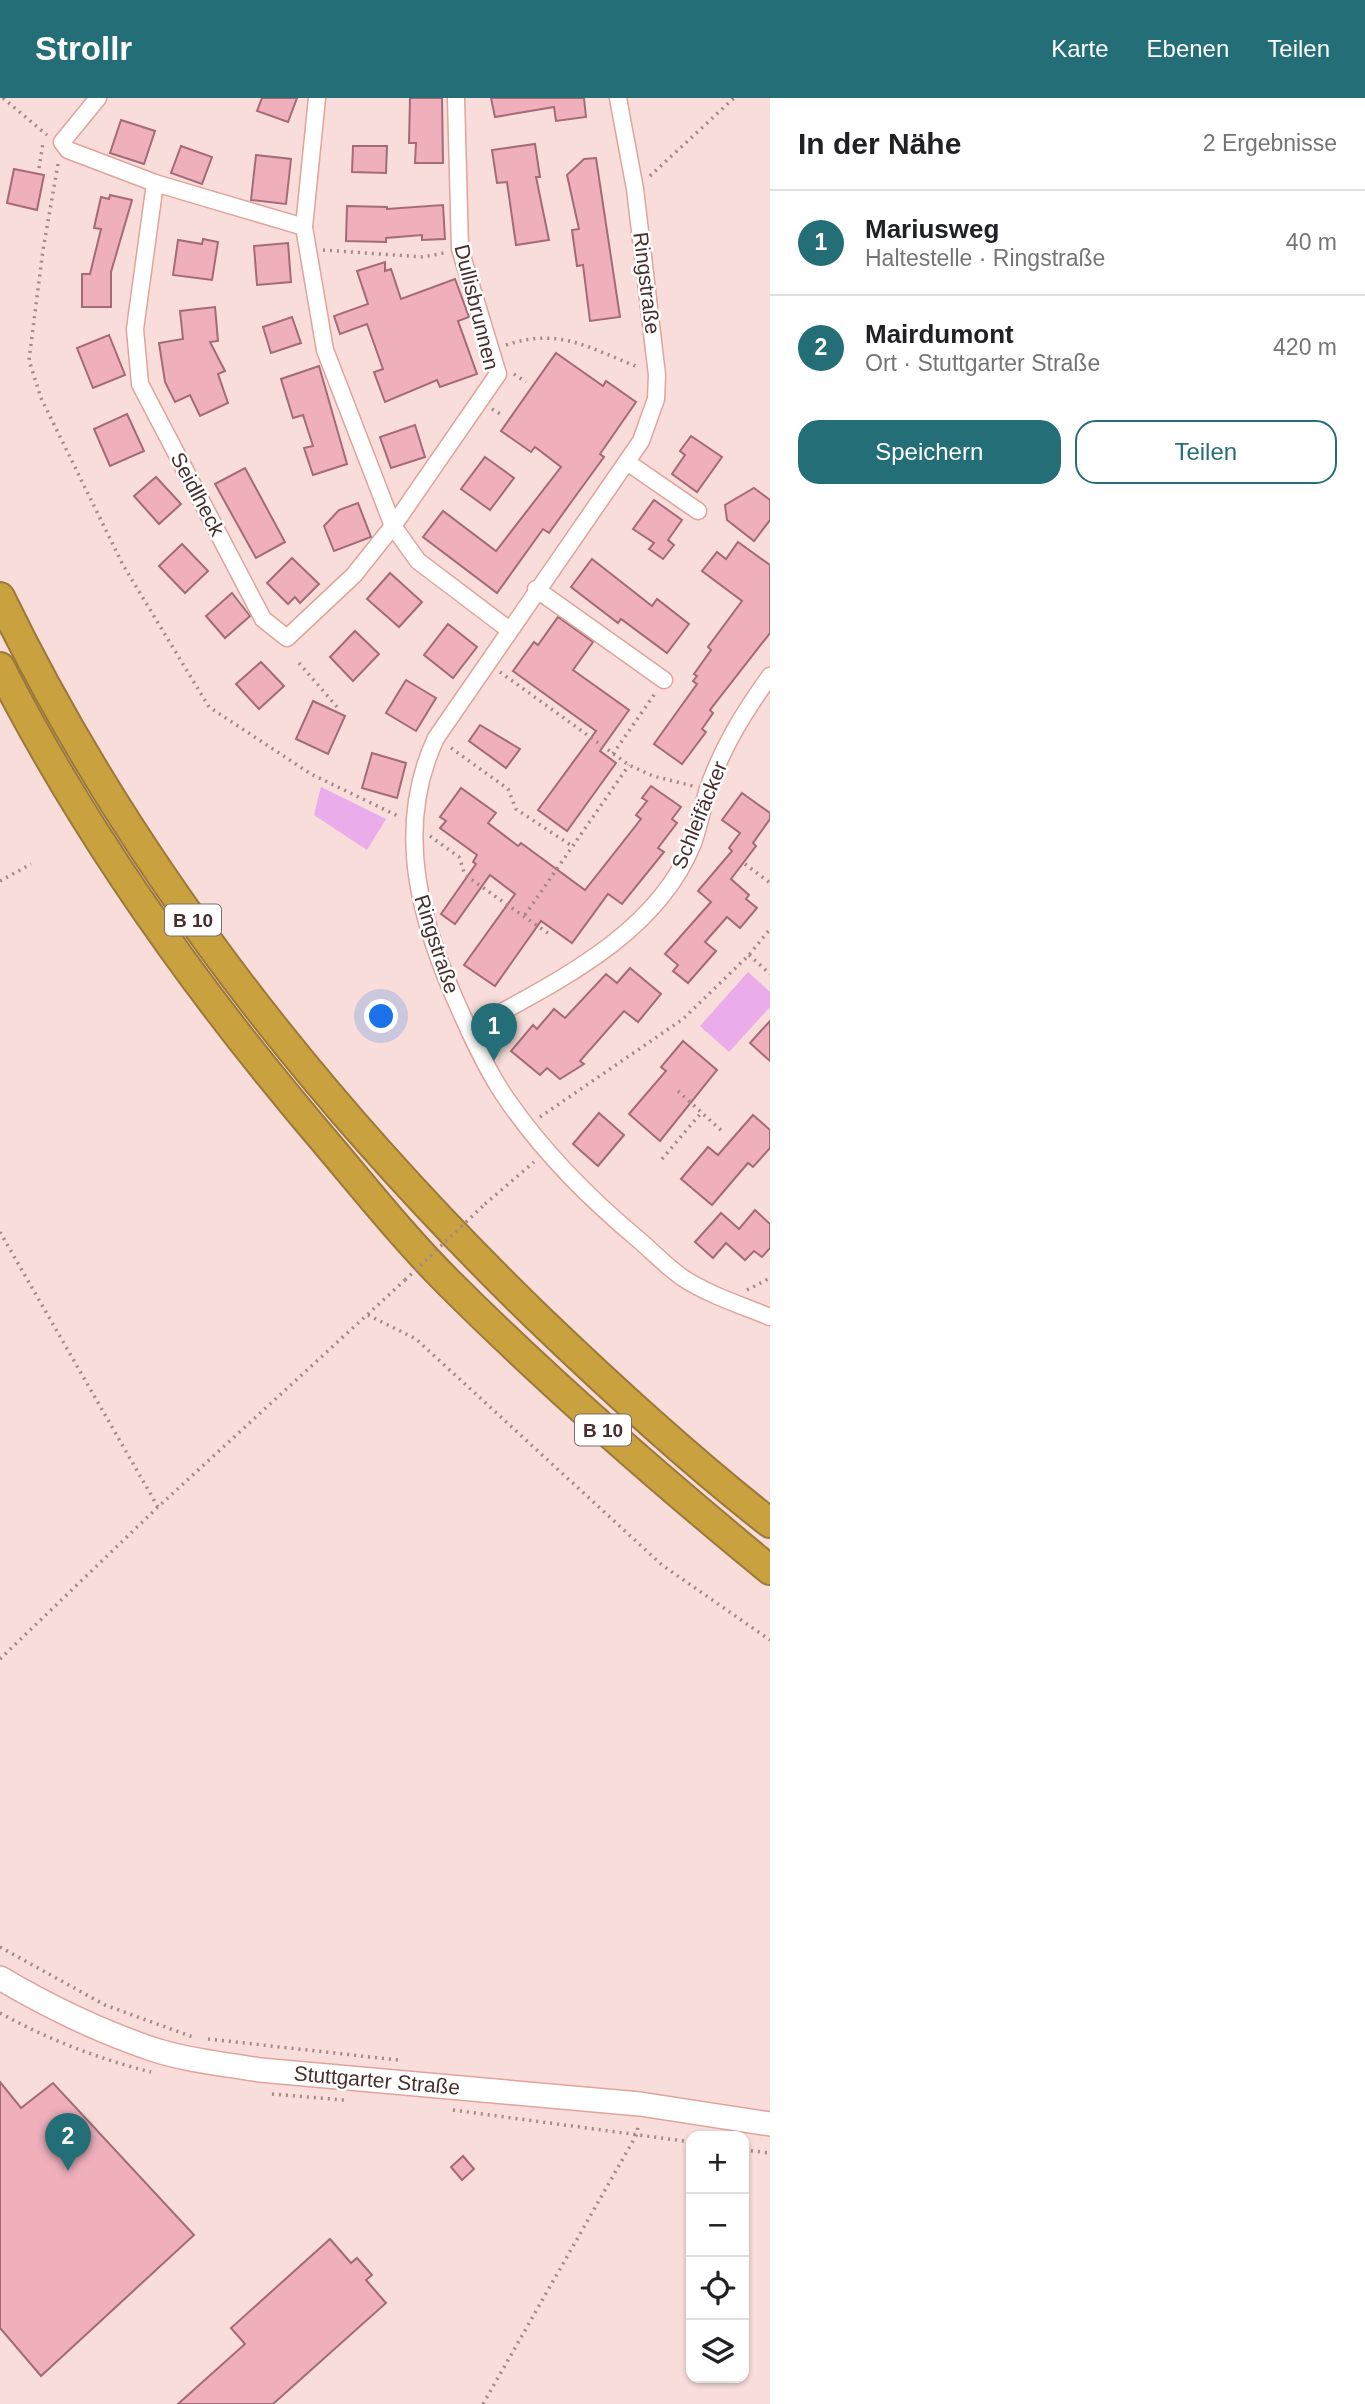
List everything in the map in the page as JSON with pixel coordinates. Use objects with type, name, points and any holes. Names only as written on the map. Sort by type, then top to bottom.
[{"type":"highway","name":"B 10","points":[[0,597],[36,672],[161,877],[285,1041],[399,1178],[471,1253],[627,1404],[770,1523]]},
{"type":"highway","name":"B 10","points":[[0,667],[55,766],[134,894],[259,1065],[454,1288],[605,1431],[770,1570]]},
{"type":"main road","name":"Stuttgarter Straße","points":[[0,1978],[67,2015],[108,2032],[157,2050],[205,2061],[260,2070],[640,2104],[770,2124]]},
{"type":"street","points":[[98,98],[62,142],[68,150],[155,183],[303,227]]},
{"type":"street","points":[[317,98],[303,227],[325,350],[393,526],[418,561],[508,629]]},
{"type":"street","name":"Dullisbrunnen","points":[[393,526],[498,374],[460,249],[456,98]]},
{"type":"street","name":"Ringstraße","points":[[618,98],[635,189],[657,375],[656,399],[647,427],[627,462],[485,662],[436,738],[420,778],[413,823],[420,902],[442,971],[469,1030],[505,1098],[526,1125],[611,1216],[683,1278],[770,1317]]},
{"type":"street","name":"Seidlheck","points":[[155,183],[135,329],[140,384],[263,619],[287,638],[354,575],[393,526]]},
{"type":"street","points":[[627,462],[698,511]]},
{"type":"street","points":[[536,589],[664,680]]},
{"type":"street","name":"Schleifäcker","points":[[469,1030],[583,965],[629,930],[655,904],[670,885],[692,844],[708,790],[736,724],[770,676]]},
{"type":"path","points":[[3,98],[45,134],[62,142],[43,250],[29,360],[41,398],[123,565],[209,707],[312,774],[413,823],[459,857],[465,875],[549,934]]},
{"type":"path","points":[[635,189],[734,98]]},
{"type":"path","points":[[39,168],[45,134]]},
{"type":"path","points":[[305,249],[423,257],[460,249]]},
{"type":"path","points":[[491,351],[528,338],[562,337],[657,375]]},
{"type":"path","points":[[485,662],[629,765],[653,776],[698,788]]},
{"type":"path","points":[[299,663],[338,708]]},
{"type":"path","points":[[613,754],[664,680]]},
{"type":"path","points":[[436,738],[508,789],[516,809],[572,846]]},
{"type":"path","points":[[525,915],[629,765]]},
{"type":"path","points":[[0,881],[31,864]]},
{"type":"path","points":[[746,864],[770,883]]},
{"type":"path","points":[[526,1125],[683,1019],[749,955],[770,929]]},
{"type":"path","points":[[749,955],[770,974]]},
{"type":"path","points":[[678,1091],[724,1133]]},
{"type":"path","points":[[662,1159],[702,1113]]},
{"type":"path","points":[[0,1659],[158,1507],[485,1204],[548,1151]]},
{"type":"path","points":[[0,1232],[158,1507]]},
{"type":"path","points":[[367,1314],[416,1339],[663,1565],[770,1640]]},
{"type":"path","points":[[0,1947],[105,2005],[197,2038],[405,2060]]},
{"type":"path","points":[[483,2404],[637,2134],[640,2104]]},
{"type":"path","points":[[446,2109],[686,2141]]},
{"type":"path","points":[[749,2151],[770,2153]]},
{"type":"shaded area","points":[[321,787],[386,819],[367,850],[314,815]]},
{"type":"shaded area","points":[[748,972],[770,992],[770,1007],[729,1052],[700,1026]]},
{"type":"building","points":[[262,98],[297,98],[288,122],[257,111]]},
{"type":"building","points":[[410,98],[442,98],[443,163],[415,163],[416,143],[409,143]]},
{"type":"building","points":[[491,98],[584,98],[586,117],[556,121],[554,107],[495,117]]},
{"type":"building","points":[[121,120],[155,131],[144,164],[110,153]]},
{"type":"building","points":[[535,144],[540,177],[536,177],[549,240],[516,245],[507,182],[497,183],[492,150]]},
{"type":"building","points":[[181,146],[212,157],[202,184],[171,173]]},
{"type":"building","points":[[353,146],[387,146],[386,173],[352,172]]},
{"type":"building","points":[[256,155],[291,159],[286,204],[251,200]]},
{"type":"building","points":[[596,158],[620,317],[590,321],[583,265],[577,266],[572,230],[579,229],[567,175],[584,159]]},
{"type":"building","points":[[14,169],[44,175],[37,210],[7,203]]},
{"type":"building","points":[[110,195],[132,200],[111,272],[111,307],[82,307],[82,274],[90,274],[101,229],[94,228],[101,197],[109,199]]},
{"type":"building","points":[[443,205],[445,239],[422,240],[422,235],[386,238],[386,242],[346,241],[347,206],[387,209]]},
{"type":"building","points":[[203,239],[218,242],[212,280],[173,275],[178,240],[202,244]]},
{"type":"building","points":[[288,243],[291,282],[257,285],[254,246]]},
{"type":"building","points":[[385,262],[385,271],[391,269],[401,299],[455,279],[469,317],[458,321],[477,374],[440,387],[437,380],[385,402],[374,372],[383,369],[367,324],[340,334],[334,316],[368,304],[357,271]]},
{"type":"building","points":[[215,307],[218,341],[210,342],[225,371],[218,374],[228,403],[200,416],[190,395],[175,402],[165,382],[159,343],[183,339],[180,311]]},
{"type":"building","points":[[292,317],[301,343],[271,353],[263,327]]},
{"type":"building","points":[[109,335],[125,375],[93,388],[77,348]]},
{"type":"building","points":[[556,353],[603,386],[606,381],[636,402],[600,454],[604,457],[549,533],[543,529],[497,593],[423,537],[443,511],[496,551],[561,467],[535,447],[531,452],[501,431]]},
{"type":"building","points":[[319,366],[347,464],[313,475],[304,448],[313,446],[303,415],[293,418],[281,379]]},
{"type":"building","points":[[127,414],[144,451],[110,466],[94,429]]},
{"type":"building","points":[[415,425],[425,457],[391,468],[380,437]]},
{"type":"building","points":[[691,436],[722,457],[697,492],[672,474],[685,455],[680,451]]},
{"type":"building","points":[[485,457],[514,478],[490,510],[461,489]]},
{"type":"building","points":[[245,468],[285,542],[256,558],[215,484]]},
{"type":"building","points":[[156,477],[181,504],[159,524],[134,496]]},
{"type":"building","points":[[754,488],[770,500],[770,520],[754,541],[727,520],[725,505]]},
{"type":"building","points":[[654,500],[682,520],[668,540],[674,545],[663,559],[649,549],[654,543],[633,529]]},
{"type":"building","points":[[358,503],[371,537],[334,551],[324,526],[339,510]]},
{"type":"building","points":[[738,542],[770,565],[770,633],[710,710],[713,713],[702,729],[706,732],[682,764],[654,744],[697,684],[693,681],[697,676],[694,674],[711,650],[708,647],[742,601],[702,571],[717,552],[726,559]]},
{"type":"building","points":[[182,544],[208,571],[185,593],[159,566]]},
{"type":"building","points":[[292,558],[319,584],[300,603],[295,597],[288,604],[267,583]]},
{"type":"building","points":[[592,559],[652,606],[657,599],[689,624],[667,653],[621,619],[618,623],[571,587]]},
{"type":"building","points":[[390,573],[422,602],[399,627],[367,599]]},
{"type":"building","points":[[232,593],[250,616],[225,638],[206,616]]},
{"type":"building","points":[[558,617],[593,642],[573,670],[629,710],[600,751],[616,763],[567,831],[538,810],[596,731],[513,671],[534,642],[538,645]]},
{"type":"building","points":[[448,624],[477,647],[453,678],[424,655]]},
{"type":"building","points":[[355,631],[379,654],[353,681],[330,657]]},
{"type":"building","points":[[261,662],[284,686],[259,709],[236,684]]},
{"type":"building","points":[[406,680],[436,698],[416,731],[386,713]]},
{"type":"building","points":[[313,701],[345,716],[328,754],[296,739]]},
{"type":"building","points":[[480,725],[520,749],[506,768],[469,741]]},
{"type":"building","points":[[372,753],[406,763],[397,798],[362,788]]},
{"type":"building","points":[[651,786],[681,807],[672,819],[677,823],[658,848],[664,852],[622,904],[608,894],[572,943],[541,921],[495,986],[464,965],[515,894],[490,875],[455,924],[441,914],[476,864],[473,862],[477,855],[440,828],[446,821],[440,817],[461,788],[496,813],[488,823],[518,846],[521,843],[585,890],[641,819],[636,815],[647,801],[642,798]]},
{"type":"building","points":[[742,793],[770,813],[770,819],[753,843],[756,846],[731,879],[749,895],[746,899],[757,908],[740,928],[727,917],[705,942],[716,951],[688,983],[673,971],[678,965],[665,954],[711,902],[698,891],[732,851],[729,848],[740,833],[722,820]]},
{"type":"building","points":[[630,968],[661,994],[638,1022],[624,1011],[580,1061],[584,1064],[560,1079],[547,1068],[540,1075],[511,1051],[533,1025],[537,1029],[554,1009],[565,1018],[606,974],[617,983]]},
{"type":"building","points":[[770,1021],[770,1061],[750,1043]]},
{"type":"building","points":[[683,1041],[717,1070],[660,1141],[629,1114],[666,1071],[661,1067]]},
{"type":"building","points":[[599,1113],[624,1135],[598,1166],[573,1144]]},
{"type":"building","points":[[753,1115],[770,1130],[770,1148],[753,1167],[748,1163],[712,1205],[681,1179],[708,1147],[718,1155]]},
{"type":"building","points":[[755,1210],[770,1224],[770,1248],[762,1257],[754,1251],[745,1260],[726,1243],[713,1258],[695,1242],[721,1213],[739,1229]]},
{"type":"building","points":[[0,2082],[21,2108],[53,2083],[194,2235],[41,2376],[0,2328]]},
{"type":"building","points":[[463,2156],[474,2169],[462,2180],[451,2167]]},
{"type":"building","points":[[330,2239],[351,2263],[357,2258],[372,2275],[366,2280],[386,2303],[273,2404],[178,2404],[245,2344],[231,2328]]},
{"type":"place","name":"Mariusweg","points":[[494,1061]]},
{"type":"place","name":"Mairdumont","points":[[68,2171]]}]
